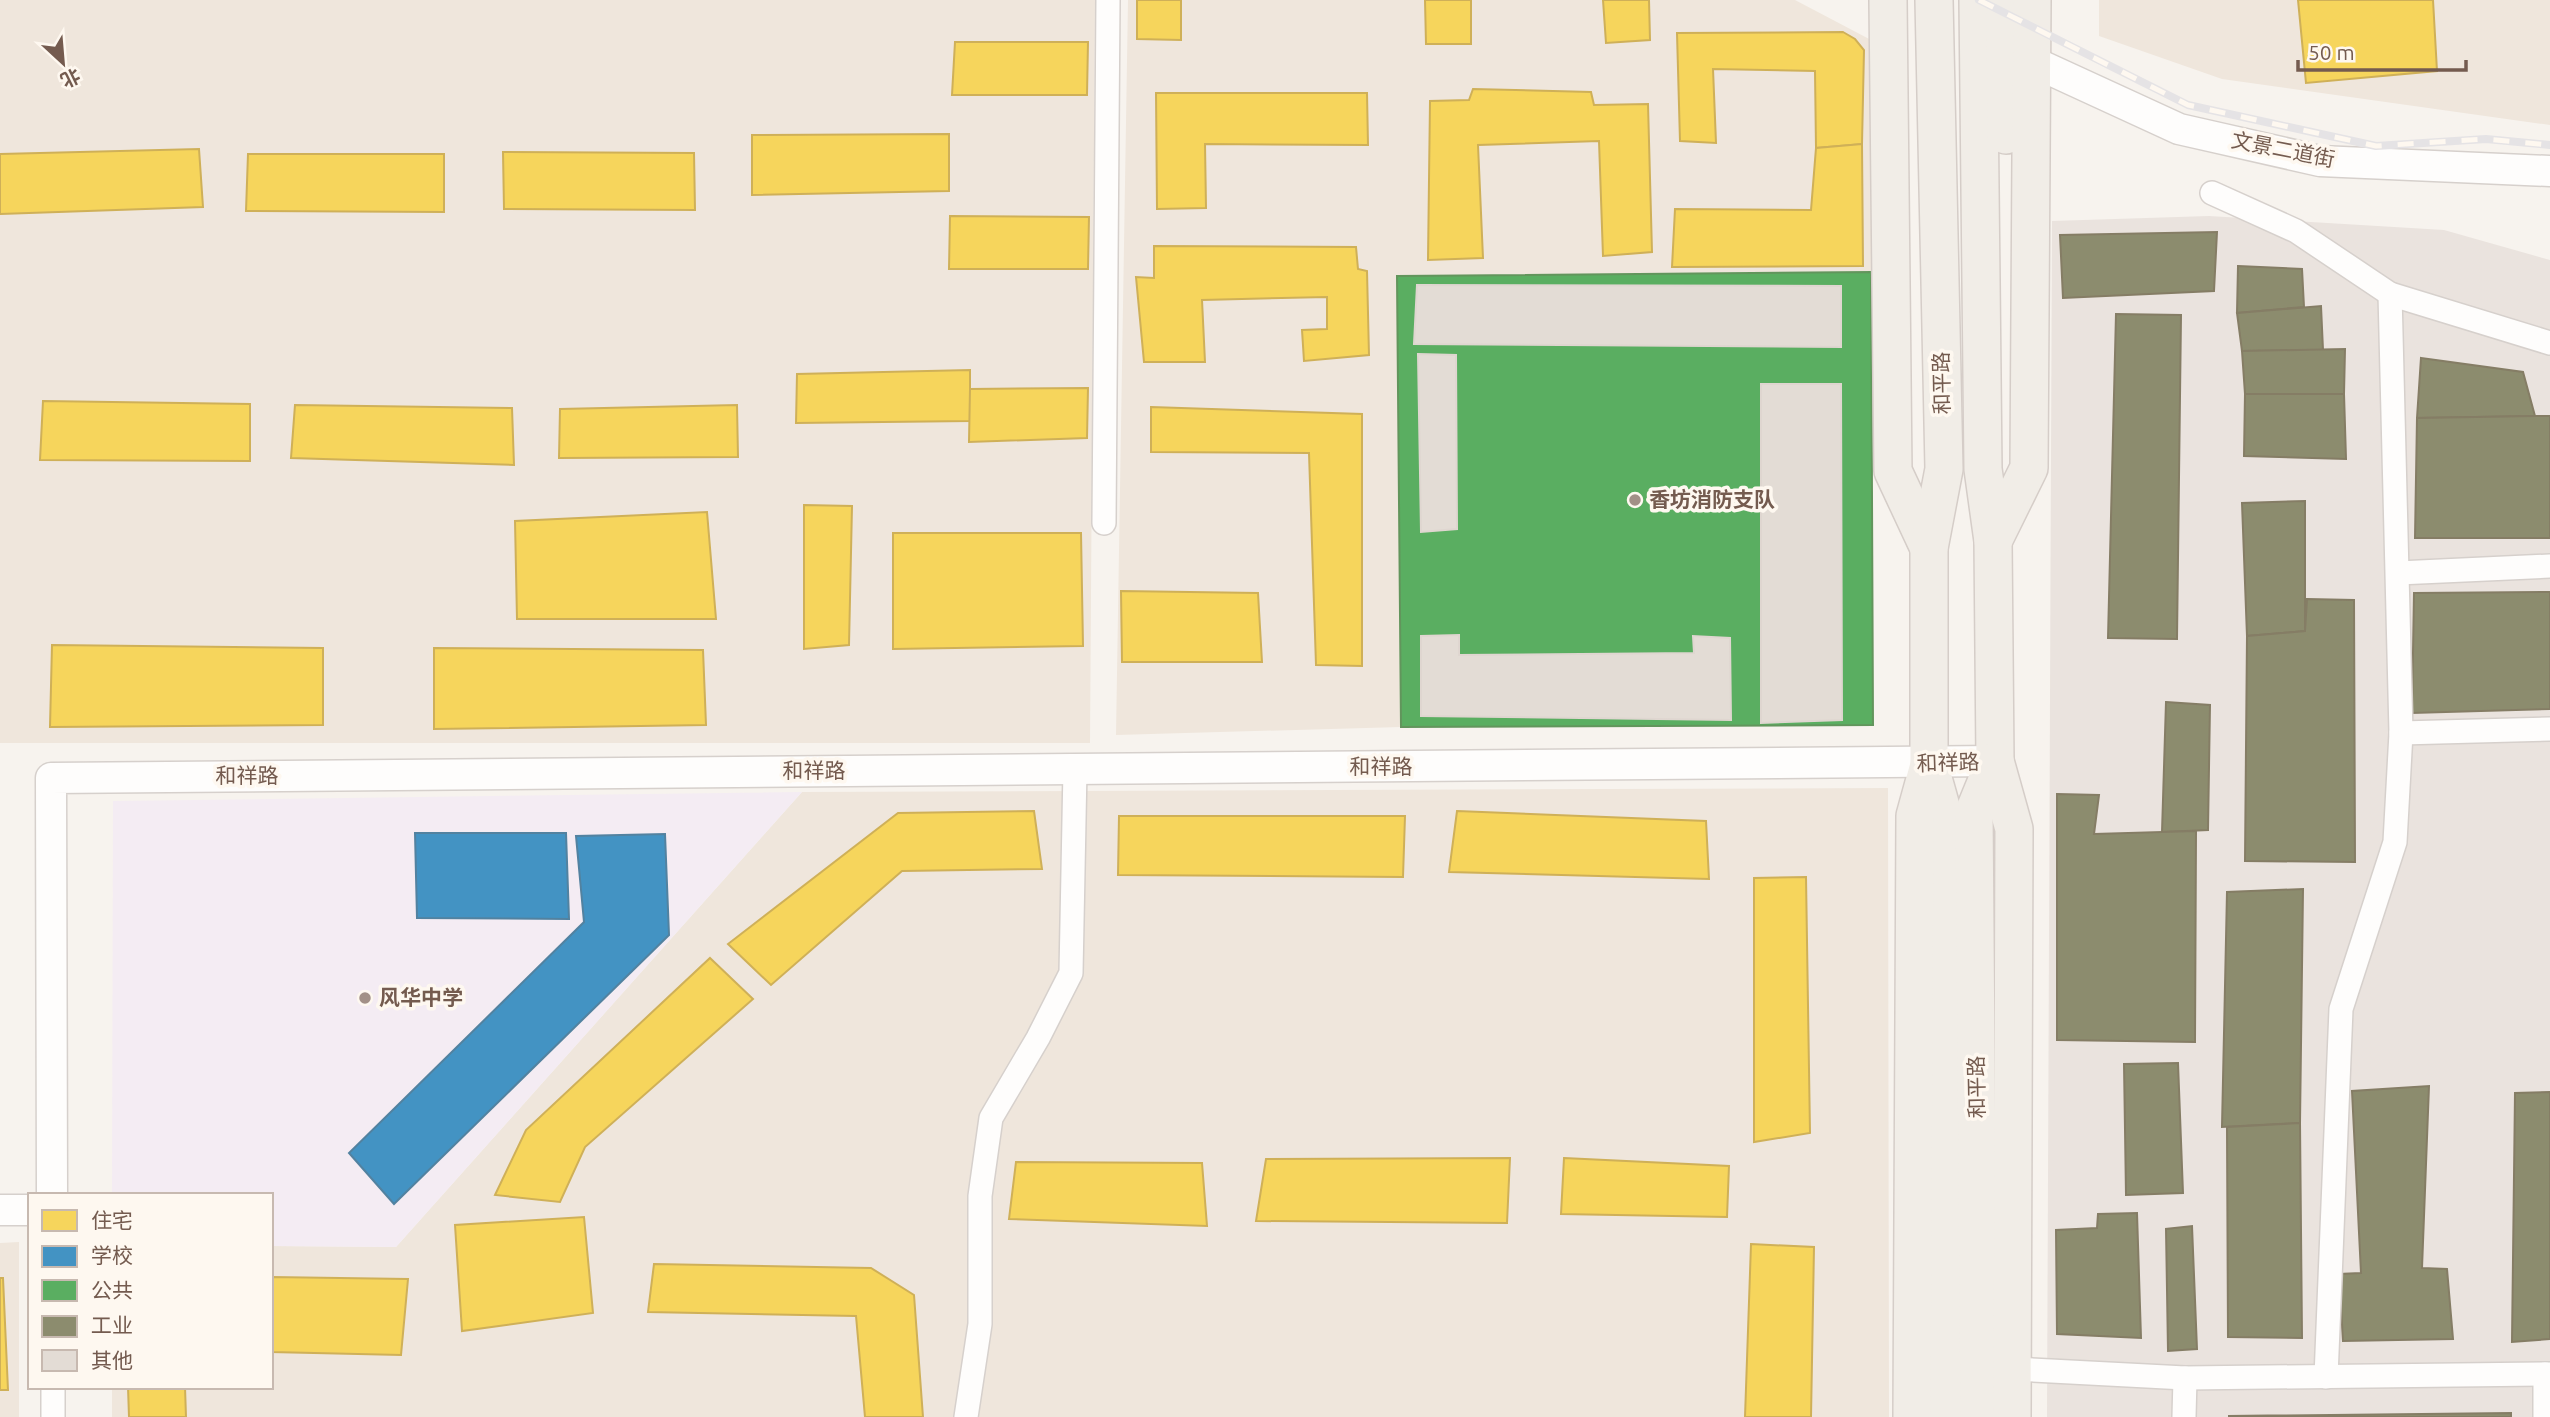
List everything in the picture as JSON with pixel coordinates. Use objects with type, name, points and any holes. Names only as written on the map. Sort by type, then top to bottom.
[{"type":"main road","points":[[1888,0],[1893,471],[1928,548]]},
{"type":"main road","points":[[1914,0],[1923,471],[1928,548]]},
{"type":"main road","name":"和平路","points":[[1934,0],[1944,469],[1928,548],[1929,764],[1943,814],[1943,1417]]},
{"type":"main road","name":"和平路","points":[[1978,0],[1983,469],[1993,541],[1995,761],[2014,829],[2012,1417]]},
{"type":"main road","points":[[1993,541],[2009,467],[2005,0]]},
{"type":"main road","points":[[1993,541],[2028,468],[2032,0]]},
{"type":"main road","name":"和平路","points":[[1979,1417],[1974,812],[1995,761]]},
{"type":"main road","name":"和平路","points":[[1912,1417],[1914,816],[1929,764]]},
{"type":"street","points":[[1104,523],[1108,0]]},
{"type":"street","name":"文景二道街","points":[[2031,61],[2179,129],[2320,161],[2550,171]]},
{"type":"street","points":[[2212,193],[2296,230],[2390,295],[2550,343]]},
{"type":"street","points":[[2326,1377],[2341,1009],[2395,842],[2401,733],[2390,295]]},
{"type":"street","points":[[2398,573],[2550,566]]},
{"type":"street","points":[[2401,733],[2550,729]]},
{"type":"street","name":"和祥路","points":[[52,1193],[51,778],[1929,764],[1995,761]]},
{"type":"street","points":[[966,1417],[980,1324],[980,1196],[991,1118],[1038,1038],[1071,973],[1075,769]]},
{"type":"street","points":[[0,1210],[28,1210]]},
{"type":"street","points":[[2013,1369],[2185,1378],[2547,1374],[2545,1417]]},
{"type":"street","points":[[2184,1417],[2185,1378]]},
{"type":"street","points":[[53,1389],[53,1417]]},
{"type":"shaded area","points":[[0,0],[1095,0],[1090,743],[0,743]]},
{"type":"shaded area","points":[[1128,0],[1795,0],[1873,41],[1871,272],[1397,276],[1401,727],[1116,735]]},
{"type":"shaded area","points":[[2099,0],[2550,0],[2550,125],[2222,79],[2099,36]]},
{"type":"shaded area","points":[[2209,216],[2444,230],[2550,260],[2550,1417],[2047,1417],[2052,221]]},
{"type":"shaded area","points":[[1888,788],[1889,1417],[112,1417],[112,1389],[273,1389],[273,1246],[396,1247],[802,792]]},
{"type":"shaded area","name":"风华中学","points":[[802,792],[396,1247],[273,1246],[273,1193],[112,1193],[113,801]]},
{"type":"shaded area","points":[[19,1242],[19,1417],[0,1417],[0,1243]]},
{"type":"building: 住宅","points":[[1137,0],[1181,0],[1181,40],[1137,39]]},
{"type":"building: 住宅","points":[[1425,0],[1471,0],[1471,44],[1426,44]]},
{"type":"building: 住宅","points":[[1603,0],[1649,0],[1650,40],[1606,43]]},
{"type":"building: 住宅","points":[[2298,0],[2433,0],[2437,71],[2306,83]]},
{"type":"building: 住宅","points":[[1843,32],[1855,39],[1864,50],[1862,144],[1816,148],[1815,71],[1713,69],[1716,143],[1680,141],[1677,33]]},
{"type":"building: 住宅","points":[[955,42],[1088,42],[1087,95],[952,95]]},
{"type":"building: 住宅","points":[[1473,89],[1591,92],[1594,105],[1648,104],[1652,252],[1603,256],[1599,141],[1478,145],[1483,258],[1428,260],[1430,101],[1469,100]]},
{"type":"building: 住宅","points":[[1156,93],[1367,93],[1368,145],[1205,144],[1206,208],[1157,209]]},
{"type":"building: 住宅","points":[[949,134],[949,191],[752,195],[752,135]]},
{"type":"building: 住宅","points":[[1862,144],[1863,266],[1672,267],[1675,209],[1811,210],[1816,148]]},
{"type":"building: 住宅","points":[[199,149],[203,207],[0,214],[0,154]]},
{"type":"building: 住宅","points":[[503,152],[694,153],[695,210],[504,209]]},
{"type":"building: 住宅","points":[[248,154],[444,154],[444,212],[246,211]]},
{"type":"building: 住宅","points":[[950,216],[1089,217],[1088,269],[949,269]]},
{"type":"building: 住宅","points":[[1154,246],[1356,247],[1358,269],[1367,271],[1369,355],[1304,361],[1302,330],[1327,329],[1327,297],[1202,300],[1205,362],[1144,362],[1136,277],[1154,278]]},
{"type":"building: 住宅","points":[[970,370],[970,421],[796,423],[797,374]]},
{"type":"building: 住宅","points":[[1088,388],[1087,438],[969,442],[970,389]]},
{"type":"building: 住宅","points":[[43,401],[250,404],[250,461],[40,460]]},
{"type":"building: 住宅","points":[[295,405],[512,408],[514,465],[291,458]]},
{"type":"building: 住宅","points":[[737,405],[738,457],[559,458],[560,409]]},
{"type":"building: 住宅","points":[[1151,407],[1362,414],[1362,666],[1316,665],[1309,453],[1151,452]]},
{"type":"building: 住宅","points":[[804,505],[852,506],[849,645],[804,649]]},
{"type":"building: 住宅","points":[[707,512],[716,619],[517,619],[515,521]]},
{"type":"building: 住宅","points":[[893,533],[1081,533],[1083,646],[893,649]]},
{"type":"building: 住宅","points":[[1121,591],[1258,593],[1262,662],[1122,662]]},
{"type":"building: 住宅","points":[[52,645],[323,648],[323,725],[50,727]]},
{"type":"building: 住宅","points":[[434,648],[703,650],[706,725],[434,729]]},
{"type":"building: 住宅","points":[[1034,811],[1042,869],[902,871],[771,985],[728,944],[898,813]]},
{"type":"building: 住宅","points":[[1457,811],[1706,821],[1709,879],[1449,872]]},
{"type":"building: 住宅","points":[[1119,816],[1405,816],[1403,877],[1118,875]]},
{"type":"building: 住宅","points":[[1806,877],[1810,1133],[1754,1142],[1754,878]]},
{"type":"building: 住宅","points":[[710,958],[753,999],[585,1147],[560,1202],[495,1195],[526,1130]]},
{"type":"building: 住宅","points":[[1510,1158],[1507,1223],[1256,1221],[1266,1159]]},
{"type":"building: 住宅","points":[[1564,1158],[1729,1166],[1727,1217],[1561,1214]]},
{"type":"building: 住宅","points":[[1016,1162],[1202,1163],[1207,1226],[1009,1219]]},
{"type":"building: 住宅","points":[[584,1217],[593,1313],[462,1331],[455,1225]]},
{"type":"building: 住宅","points":[[1751,1244],[1814,1247],[1811,1417],[1745,1417]]},
{"type":"building: 住宅","points":[[654,1264],[871,1268],[914,1295],[923,1417],[865,1417],[856,1316],[648,1312]]},
{"type":"building: 住宅","points":[[273,1277],[408,1279],[401,1355],[273,1352]]},
{"type":"building: 住宅","points":[[0,1278],[3,1278],[8,1390],[0,1390]]},
{"type":"building: 住宅","points":[[128,1389],[185,1389],[186,1417],[129,1417]]},
{"type":"building: 学校","points":[[415,833],[566,833],[569,919],[417,918]]},
{"type":"building: 学校","points":[[665,834],[669,935],[394,1204],[349,1153],[584,922],[576,836]]},
{"type":"building: 公共","name":"香坊消防支队","points":[[1871,272],[1873,725],[1401,727],[1397,276]]},
{"type":"building: 工业","points":[[2217,232],[2214,291],[2063,298],[2060,235]]},
{"type":"building: 工业","points":[[2238,266],[2302,269],[2304,307],[2237,313]]},
{"type":"building: 工业","points":[[2321,306],[2323,350],[2242,351],[2237,313]]},
{"type":"building: 工业","points":[[2116,314],[2181,315],[2177,639],[2108,638]]},
{"type":"building: 工业","points":[[2345,349],[2344,394],[2245,394],[2242,351]]},
{"type":"building: 工业","points":[[2421,358],[2523,372],[2535,416],[2417,418]]},
{"type":"building: 工业","points":[[2245,394],[2344,394],[2346,459],[2244,456]]},
{"type":"building: 工业","points":[[2550,416],[2550,538],[2415,538],[2417,418]]},
{"type":"building: 工业","points":[[2305,501],[2305,631],[2247,636],[2242,503]]},
{"type":"building: 工业","points":[[2550,592],[2550,709],[2412,713],[2414,593]]},
{"type":"building: 工业","points":[[2307,599],[2354,600],[2355,862],[2245,861],[2247,636],[2305,631]]},
{"type":"building: 工业","points":[[2166,702],[2210,705],[2208,830],[2162,832]]},
{"type":"building: 工业","points":[[2057,794],[2099,795],[2094,834],[2196,831],[2195,1042],[2057,1040]]},
{"type":"building: 工业","points":[[2303,889],[2300,1123],[2222,1127],[2227,892]]},
{"type":"building: 工业","points":[[2178,1063],[2183,1193],[2126,1195],[2124,1064]]},
{"type":"building: 工业","points":[[2429,1086],[2422,1268],[2447,1269],[2453,1339],[2343,1341],[2339,1274],[2361,1273],[2352,1091]]},
{"type":"building: 工业","points":[[2550,1092],[2550,1339],[2512,1342],[2515,1093]]},
{"type":"building: 工业","points":[[2300,1123],[2302,1338],[2228,1337],[2227,1127]]},
{"type":"building: 工业","points":[[2137,1213],[2141,1338],[2057,1334],[2056,1230],[2097,1228],[2098,1214]]},
{"type":"building: 工业","points":[[2192,1226],[2197,1349],[2168,1351],[2166,1229]]},
{"type":"building: 工业","points":[[2511,1413],[2511,1417],[2229,1417],[2229,1416]]},
{"type":"building: 其他","points":[[1417,285],[1841,286],[1841,347],[1414,344]]},
{"type":"building: 其他","points":[[1418,354],[1456,355],[1457,529],[1421,532]]},
{"type":"building: 其他","points":[[1761,384],[1841,384],[1842,720],[1761,723]]},
{"type":"building: 其他","points":[[1459,635],[1459,655],[1694,653],[1693,636],[1730,638],[1731,720],[1421,716],[1421,636]]},
{"type":"railway","points":[[1979,0],[2188,105],[2376,146],[2486,139],[2550,145]]},
{"type":"place","name":"香坊消防支队","points":[[1635,500]]},
{"type":"place","name":"风华中学","points":[[365,998]]}]
